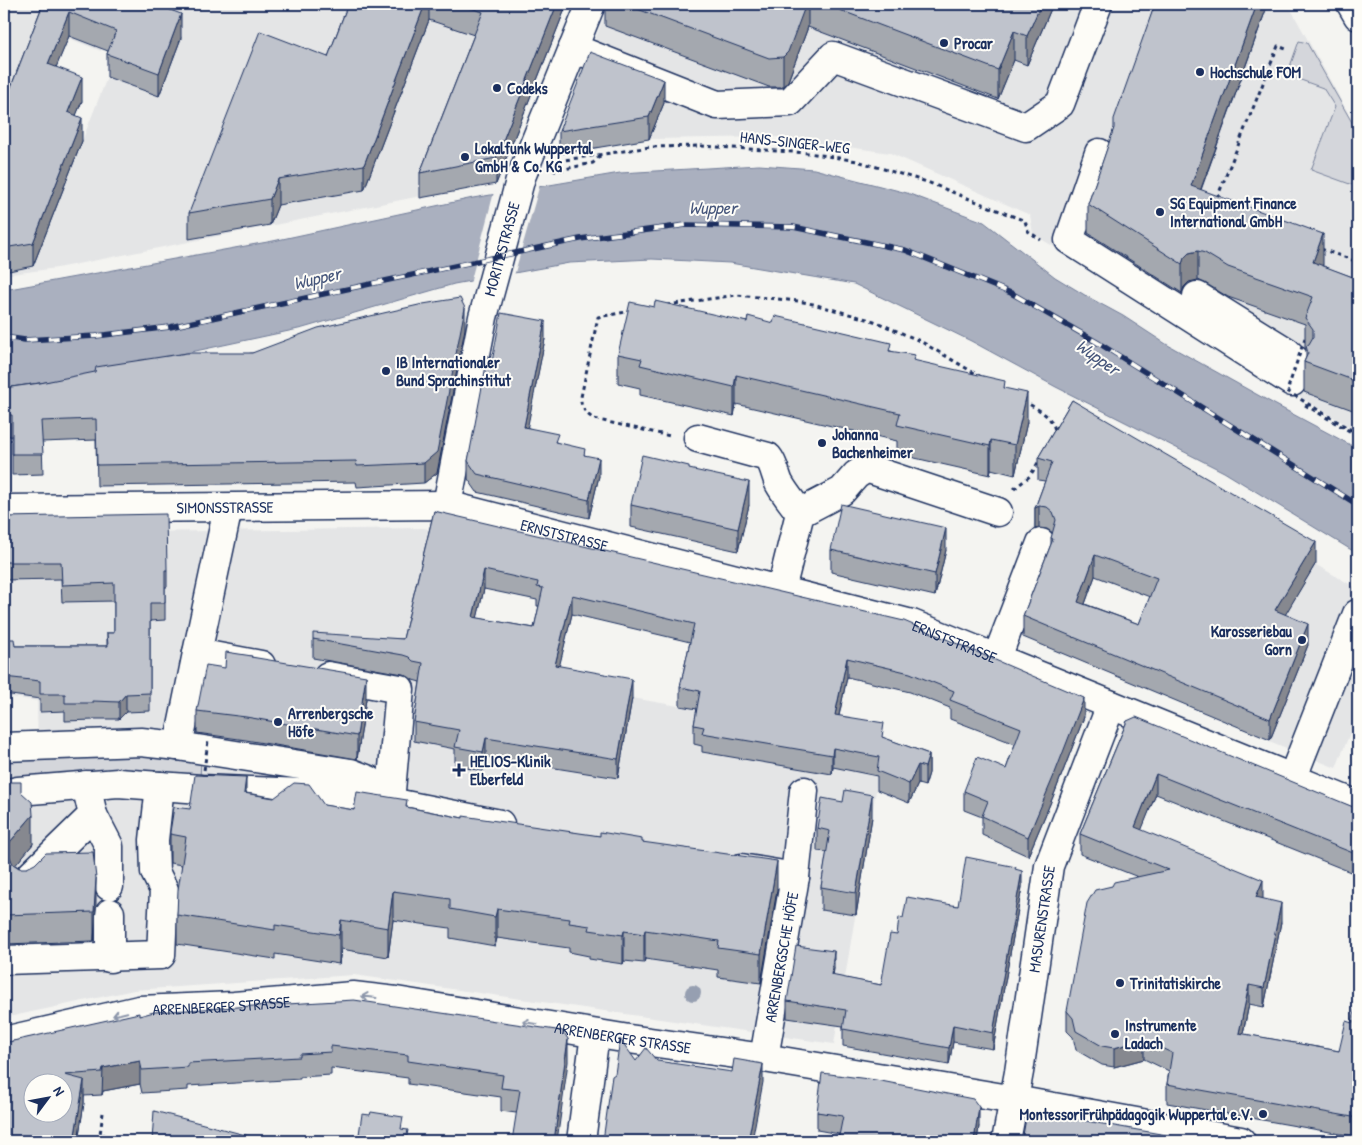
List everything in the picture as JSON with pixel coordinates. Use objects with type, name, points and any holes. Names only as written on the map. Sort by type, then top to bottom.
[{"type":"street","name":"MORITZSTRASSE","points":[[448,504],[483,317],[520,177],[591,4]]},
{"type":"street","points":[[573,48],[717,105],[790,102],[833,56],[1026,127],[1060,104],[1098,4]]},
{"type":"street","points":[[1351,4],[1358,16]]},
{"type":"street","points":[[1099,154],[1069,240],[1295,372],[1287,352],[1197,296]]},
{"type":"street","points":[[698,438],[768,457],[772,461],[781,486],[800,513],[782,590]]},
{"type":"street","points":[[800,513],[842,491],[856,475],[869,469],[998,512]]},
{"type":"street","name":"SIMONSSTRASSE","points":[[4,509],[228,508],[448,504]]},
{"type":"street","name":"ERNSTSTRASSE","points":[[448,504],[912,624],[996,660],[1358,805]]},
{"type":"street","points":[[178,746],[228,508]]},
{"type":"street","points":[[996,660],[1041,543]]},
{"type":"street","points":[[1292,779],[1357,614]]},
{"type":"street","points":[[197,653],[400,689],[384,799]]},
{"type":"street","name":"MASURENSTRASSE","points":[[1006,1141],[1015,1100],[1049,866],[1111,705]]},
{"type":"street","points":[[4,746],[141,742],[178,746],[351,773],[369,780],[384,799]]},
{"type":"street","points":[[4,794],[118,783],[384,799],[523,829]]},
{"type":"street","points":[[86,785],[93,815],[109,846],[109,886]]},
{"type":"street","points":[[4,960],[161,955],[164,890],[155,872],[154,840],[160,786]]},
{"type":"street","points":[[795,877],[804,791]]},
{"type":"street","points":[[93,815],[123,836]]},
{"type":"street","points":[[24,882],[93,815]]},
{"type":"street","name":"ARRENBERGSCHE HÖFE","points":[[716,864],[795,877],[764,1058]]},
{"type":"street","points":[[110,913],[110,958]]},
{"type":"street","name":"ARRENBERGER STRASSE","points":[[4,1040],[139,1010],[234,1006],[353,996],[405,1002],[595,1034],[764,1058],[1015,1100],[1241,1141]]},
{"type":"street","points":[[581,1141],[595,1034]]},
{"type":"path","points":[[1215,203],[1278,46],[1286,49]]},
{"type":"path","name":"HANS-SINGER-WEG","points":[[565,160],[650,148],[702,146],[809,153],[857,161],[927,182],[1026,221],[1028,231]]},
{"type":"path","points":[[553,162],[555,171],[593,163],[602,154]]},
{"type":"path","points":[[1312,246],[1358,262]]},
{"type":"path","points":[[664,305],[737,295],[813,304],[858,315],[881,324],[920,341],[984,378]]},
{"type":"path","points":[[636,310],[598,317],[581,397],[584,409],[590,416],[600,420],[684,439],[698,438]]},
{"type":"path","points":[[1306,335],[1287,391],[1358,434]]},
{"type":"path","points":[[1022,400],[1044,413],[1054,424],[1055,431],[1052,438]]},
{"type":"path","points":[[998,512],[1005,496],[1030,476],[1041,458]]},
{"type":"path","points":[[201,789],[208,741]]},
{"type":"path","points":[[103,1113],[100,1134],[126,1141]]},
{"type":"shaded area","points":[[4,4],[119,4],[101,51],[42,28],[82,141],[136,4],[510,4],[497,181],[57,268],[4,275]]},
{"type":"shaded area","points":[[609,4],[1288,4],[1358,131],[1358,432],[1033,234],[1030,215],[890,153],[777,137],[652,139],[560,153],[590,74],[582,72]]},
{"type":"shaded area","points":[[1299,41],[1307,43],[1358,133],[1358,187],[1311,170],[1335,107],[1323,88],[1287,75]]},
{"type":"shaded area","points":[[1068,422],[1358,589],[1358,713],[1336,768],[1269,741],[1302,662],[1191,618],[1192,613],[1049,560],[1055,544],[1030,535]]},
{"type":"shaded area","name":"HELIOS-Klinik Elberfeld","points":[[424,528],[433,530],[403,658],[884,742],[834,1044],[354,975],[134,990],[4,1018],[4,804],[39,798],[37,701],[4,696],[4,534]]},
{"type":"shaded area","points":[[129,749],[201,759],[200,779],[4,783],[4,753]]},
{"type":"water","name":"Wupper","points":[[759,165],[814,169],[907,193],[984,222],[1055,277],[1123,316],[1166,344],[1358,449],[1358,554],[1224,472],[1056,387],[971,341],[854,284],[730,263],[652,259],[569,263],[454,284],[303,328],[4,392],[4,290],[273,241],[473,198],[620,173]]},
{"type":"pier","points":[[540,184],[514,276],[470,284],[494,192]]},
{"type":"building","points":[[43,4],[166,4],[165,8],[181,14],[159,73],[107,54],[116,31],[69,12],[48,64],[82,77],[68,112],[82,118],[33,243],[4,248],[4,105]]},
{"type":"building","points":[[348,4],[425,4],[364,165],[278,179],[270,199],[189,213],[260,31],[328,57]]},
{"type":"building","points":[[458,4],[557,4],[496,158],[420,173],[483,12]]},
{"type":"building","points":[[624,4],[806,4],[788,52],[783,57],[769,58]]},
{"type":"building","points":[[824,4],[1041,4],[1027,36],[1014,31],[998,70]]},
{"type":"building","points":[[1155,4],[1257,4],[1191,186],[1323,234],[1313,262],[1358,279],[1358,382],[1304,362],[1308,353],[1306,346],[1313,337],[1313,329],[1305,318],[1313,297],[1228,267],[1205,253],[1198,251],[1189,253],[1184,258],[1182,264],[1088,204],[1114,128],[1114,119]]},
{"type":"building","points":[[590,52],[664,80],[649,117],[559,131]]},
{"type":"building","points":[[460,298],[465,308],[437,452],[424,463],[357,466],[356,461],[97,465],[96,419],[41,421],[43,454],[12,454],[12,415],[4,415],[4,388],[95,372],[96,367],[187,353],[252,353],[318,328],[423,304]]},
{"type":"building","points":[[655,301],[747,322],[748,316],[773,323],[775,316],[891,343],[889,351],[915,355],[913,360],[1005,381],[1004,388],[1027,393],[1015,445],[991,440],[990,446],[897,425],[900,413],[736,375],[734,387],[640,365],[642,359],[618,354],[630,302],[654,307]]},
{"type":"building","points":[[501,313],[545,321],[524,427],[558,434],[555,442],[585,449],[584,455],[599,458],[589,500],[477,474],[468,461],[488,355],[492,362]]},
{"type":"building","points":[[1072,400],[1316,542],[1275,610],[1308,624],[1270,719],[1023,616],[1053,539],[1051,538],[1056,520],[1053,512],[1047,507],[1039,506],[1035,508],[1052,462],[1038,458]],"holes":[[[1095,555],[1157,578],[1139,624],[1078,602]]]},
{"type":"building","points":[[642,455],[689,466],[689,469],[749,482],[738,529],[631,505]]},
{"type":"building","points":[[841,504],[946,528],[935,574],[831,550]]},
{"type":"building","points":[[434,511],[904,621],[1084,698],[1028,837],[982,816],[988,801],[964,791],[977,757],[1006,769],[1021,728],[950,700],[954,691],[910,673],[847,658],[835,715],[884,723],[882,737],[929,754],[925,767],[918,765],[909,784],[877,771],[879,757],[833,748],[832,755],[702,733],[704,727],[694,725],[700,691],[680,687],[694,624],[572,595],[555,665],[632,679],[618,759],[486,738],[483,752],[455,747],[459,730],[414,722],[423,663],[413,661],[403,655],[313,639],[313,633],[403,639]],"holes":[[[484,570],[538,582],[537,587],[543,588],[534,628],[473,617]]]},
{"type":"building","points":[[166,514],[167,570],[165,570],[165,603],[150,603],[150,693],[126,694],[119,702],[65,703],[65,694],[40,694],[40,681],[4,677],[4,639],[14,639],[15,646],[108,646],[107,633],[114,633],[114,583],[62,585],[61,562],[4,562],[4,517]]},
{"type":"building","points":[[226,652],[366,676],[357,736],[246,717],[197,711],[206,665],[225,668]]},
{"type":"building","points":[[1136,717],[1358,809],[1358,855],[1156,774],[1135,827],[1263,880],[1256,897],[1281,903],[1264,988],[1249,985],[1239,1033],[1339,1051],[1346,1021],[1352,1023],[1355,1009],[1358,1009],[1358,1118],[1167,1084],[1172,1053],[1144,1040],[1114,1048],[1102,1046],[1076,1031],[1073,1018],[1067,1011],[1087,903],[1095,890],[1112,886],[1114,882],[1169,870],[1080,834],[1127,721]]},
{"type":"building","points":[[195,775],[246,777],[244,793],[274,798],[294,783],[309,784],[324,805],[354,810],[357,792],[407,800],[406,807],[463,818],[463,816],[600,836],[600,832],[642,839],[642,842],[777,861],[761,954],[718,948],[719,941],[645,930],[644,934],[624,931],[623,935],[589,930],[590,926],[569,923],[570,919],[497,909],[495,917],[450,909],[450,899],[393,891],[388,928],[341,920],[339,935],[275,925],[275,930],[177,915],[178,890],[186,837],[170,834],[170,832],[174,807],[190,809]]},
{"type":"building","points":[[4,782],[21,782],[21,792],[32,802],[33,815],[4,849]]},
{"type":"building","points":[[845,790],[872,795],[856,893],[821,887],[830,831],[817,828],[822,798],[843,802]]},
{"type":"building","points":[[93,852],[96,878],[94,912],[4,915],[4,855],[9,855],[13,864],[19,868],[27,868],[35,864],[46,853]]},
{"type":"building","points":[[966,857],[1016,867],[1015,869],[1022,871],[993,1033],[953,1025],[949,1048],[843,1029],[846,1010],[787,1001],[796,946],[834,951],[831,975],[881,985],[890,934],[897,935],[899,917],[903,918],[907,897],[958,906]]},
{"type":"building","points":[[354,1000],[563,1031],[568,1039],[554,1141],[512,1141],[520,1090],[501,1088],[503,1075],[408,1061],[408,1055],[331,1046],[331,1052],[300,1054],[300,1057],[188,1063],[188,1067],[142,1070],[140,1061],[103,1068],[102,1072],[72,1074],[72,1072],[22,1072],[22,1122],[72,1122],[72,1077],[84,1080],[74,1141],[4,1141],[4,1043],[139,1013],[139,1016],[154,1012]]},
{"type":"building","points":[[620,1039],[636,1061],[646,1048],[657,1061],[732,1072],[734,1059],[763,1064],[748,1141],[603,1141],[612,1076],[615,1074]]},
{"type":"building","points":[[822,1073],[876,1080],[973,1099],[979,1107],[974,1141],[915,1141],[902,1139],[902,1141],[838,1141],[843,1116],[817,1112]]},
{"type":"building","points":[[154,1111],[268,1141],[152,1141]]},
{"type":"building","points":[[371,1112],[403,1117],[401,1129],[408,1130],[406,1141],[358,1141],[362,1114],[370,1115]]},
{"type":"building","points":[[1034,1112],[1201,1141],[1022,1141],[1026,1118]]},
{"type":"railway","points":[[4,337],[25,340],[96,336],[170,327],[580,239],[686,225],[793,227],[905,250],[1011,293],[1100,344],[1358,505]]},
{"type":"place","name":"Procar","points":[[944,43]]},
{"type":"place","name":"Hochschule FOM","points":[[1200,72]]},
{"type":"place","name":"Codeks","points":[[497,88]]},
{"type":"place","name":"Lokalfunk Wuppertal GmbH & Co. KG","points":[[465,157]]},
{"type":"place","name":"SG Equipment Finance International GmbH","points":[[1160,212]]},
{"type":"place","name":"IB Internationaler Bund Sprachinstitut","points":[[386,371]]},
{"type":"place","name":"Johanna Bachenheimer","points":[[822,443]]},
{"type":"place","name":"Karosseriebau Gorn","points":[[1302,640]]},
{"type":"place","name":"Arrenbergsche Höfe","points":[[278,722]]},
{"type":"place","name":"HELIOS-Klinik Elberfeld","points":[[459,770]]},
{"type":"place","name":"Trinitatiskirche","points":[[1120,983]]},
{"type":"place","name":"Instrumente Ladach","points":[[1115,1034]]},
{"type":"place","name":"MontessoriFrühpädagogik Wuppertal e.V.","points":[[1263,1114]]}]
